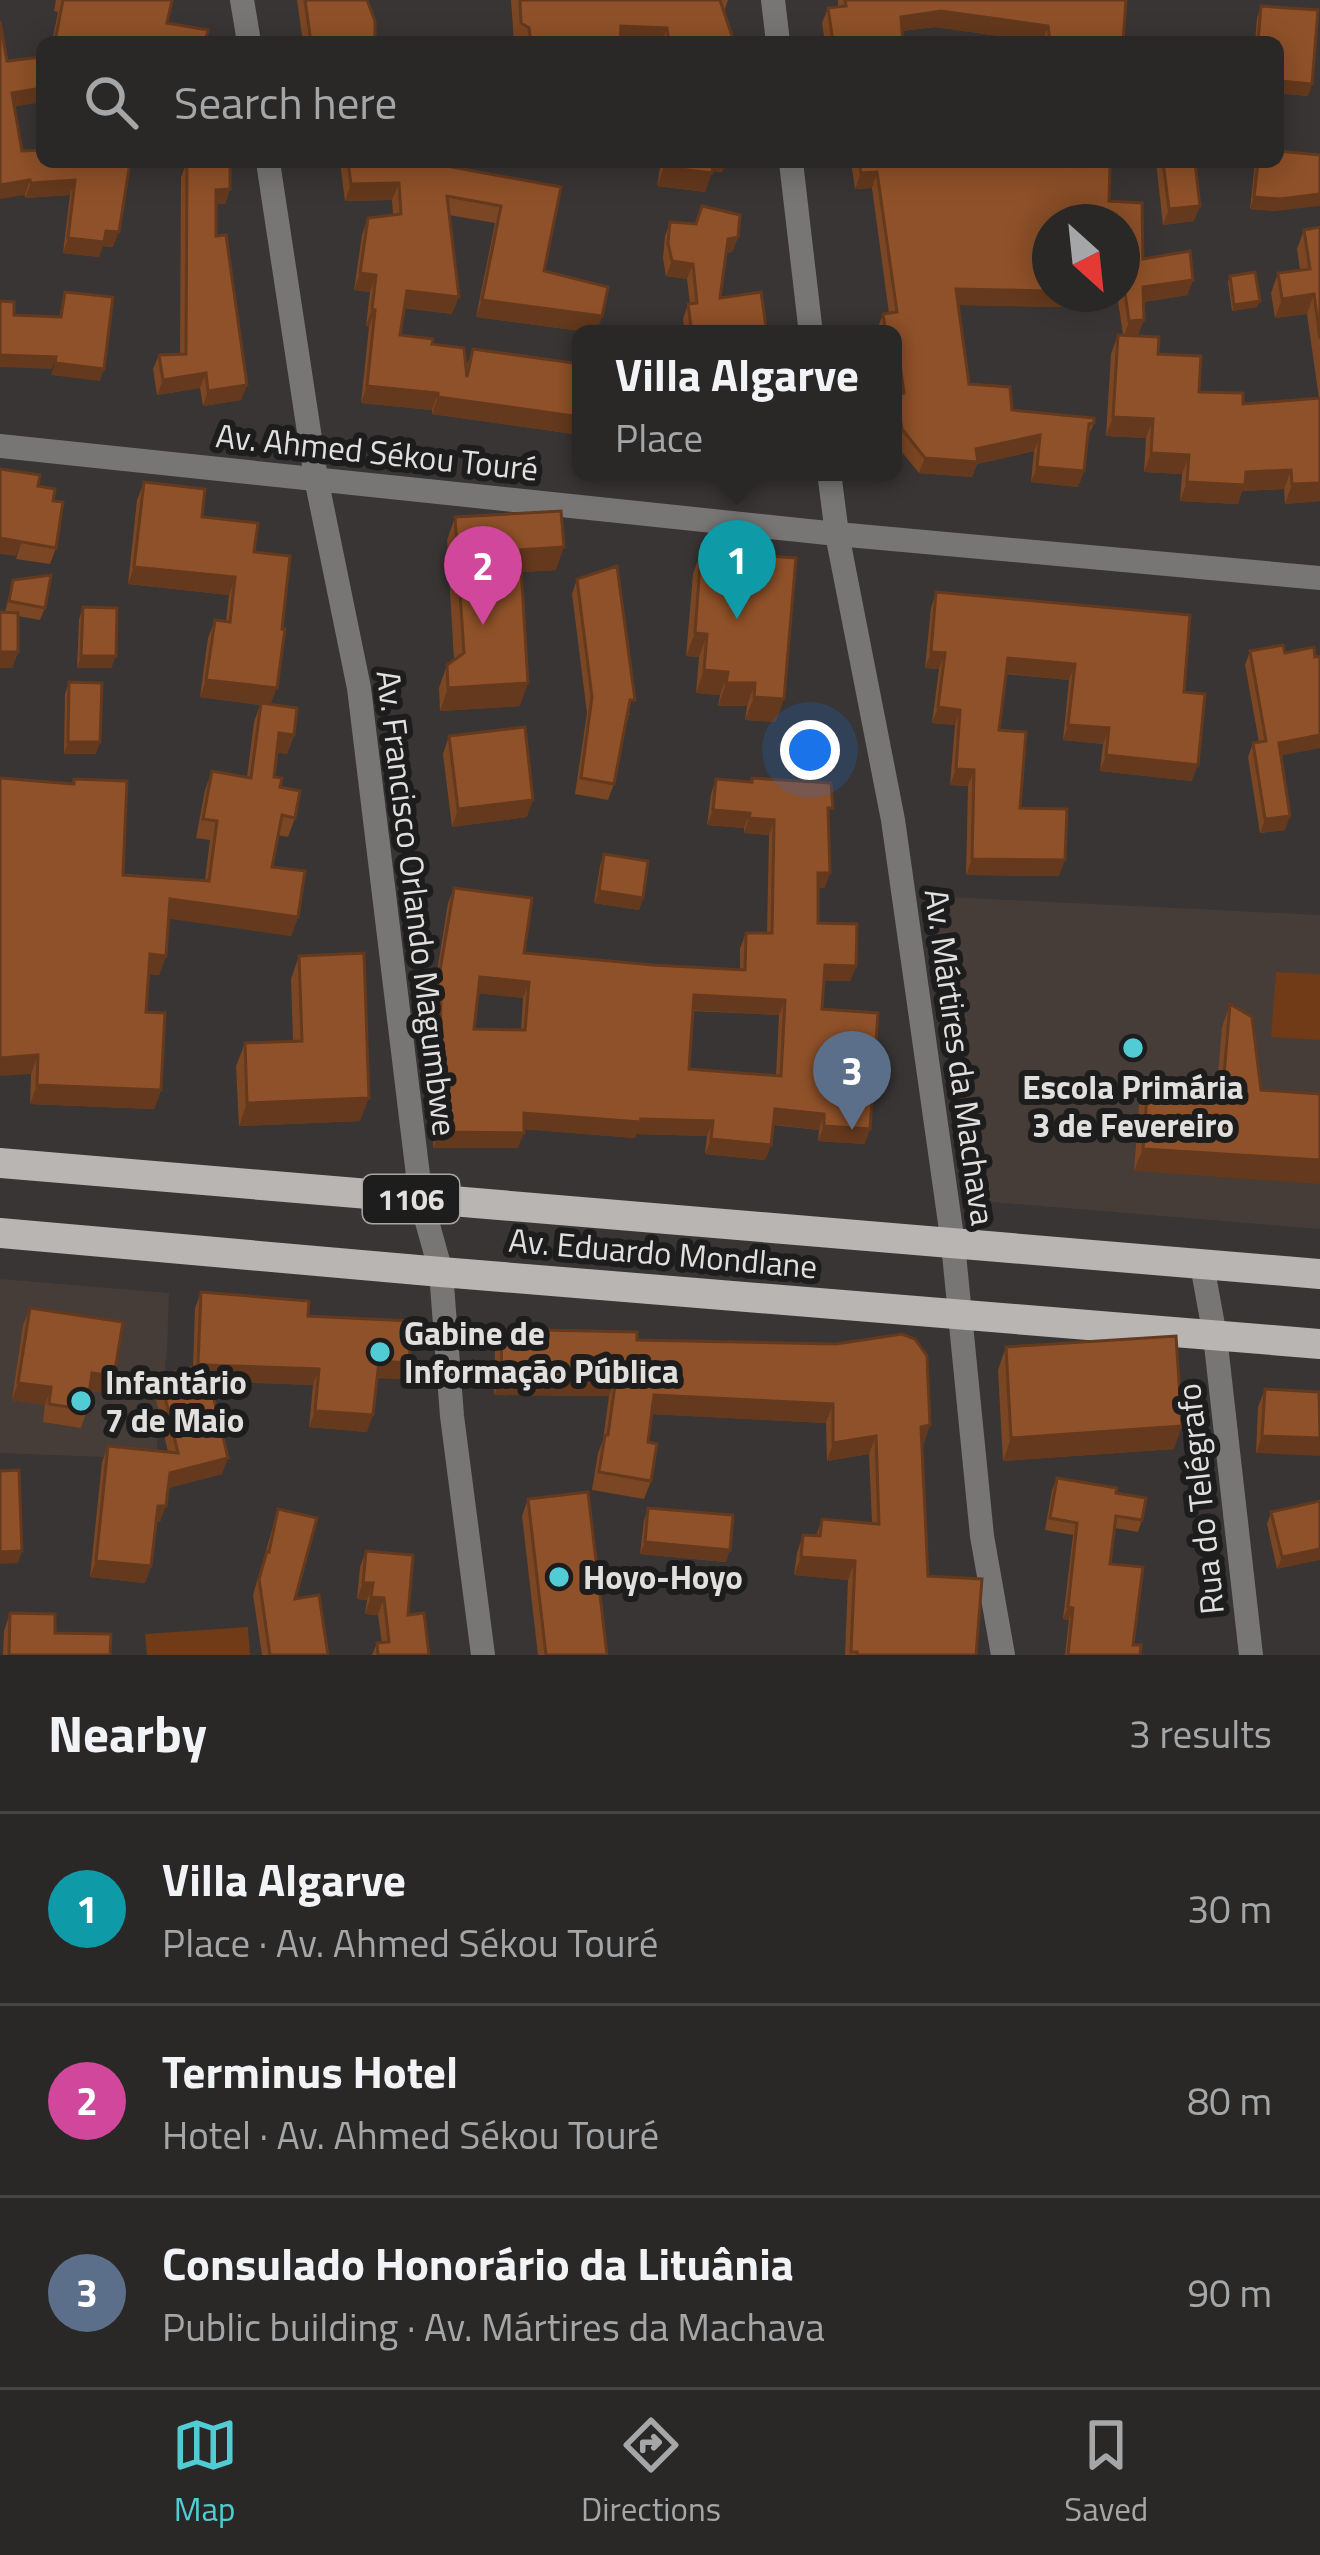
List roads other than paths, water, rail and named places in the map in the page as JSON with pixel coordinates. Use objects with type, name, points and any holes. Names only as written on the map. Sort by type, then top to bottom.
[{"type":"main road","name":"Av. Eduardo Mondlane","points":[[0,1163],[1202,1264]]},
{"type":"main road","name":"Av. Eduardo Mondlane","points":[[0,1233],[1320,1344]]},
{"type":"main road","points":[[1202,1264],[1320,1274]]},
{"type":"street","points":[[242,0],[248,36]]},
{"type":"street","points":[[773,0],[777,36]]},
{"type":"street","name":"Av. Francisco Orlando Magumbwe","points":[[269,168],[316,478],[358,688],[422,1200],[441,1272],[452,1416],[483,1655]]},
{"type":"street","points":[[792,168],[810,325]]},
{"type":"street","name":"Av. Ahmed Sékou Touré","points":[[0,446],[837,534],[1320,578]]},
{"type":"street","name":"Av. Mártires da Machava","points":[[830,481],[893,820],[953,1244],[982,1536],[1003,1655]]},
{"type":"street","name":"Rua do Telégrafo","points":[[1202,1264],[1215,1336],[1251,1655]]},
{"type":"place","name":"Villa Algarve","points":[[737,619]]},
{"type":"place","name":"Terminus Hotel","points":[[483,625]]},
{"type":"place","name":"Escola Primária 3 de Fevereiro","points":[[1133,1048]]},
{"type":"place","name":"Consulado Honorário da Lituânia","points":[[852,1130]]},
{"type":"place","name":"Gabine de Informação Pública","points":[[380,1352]]},
{"type":"place","name":"Infantário 7 de Maio","points":[[81,1401]]},
{"type":"place","name":"Hoyo-Hoyo","points":[[559,1577]]}]
